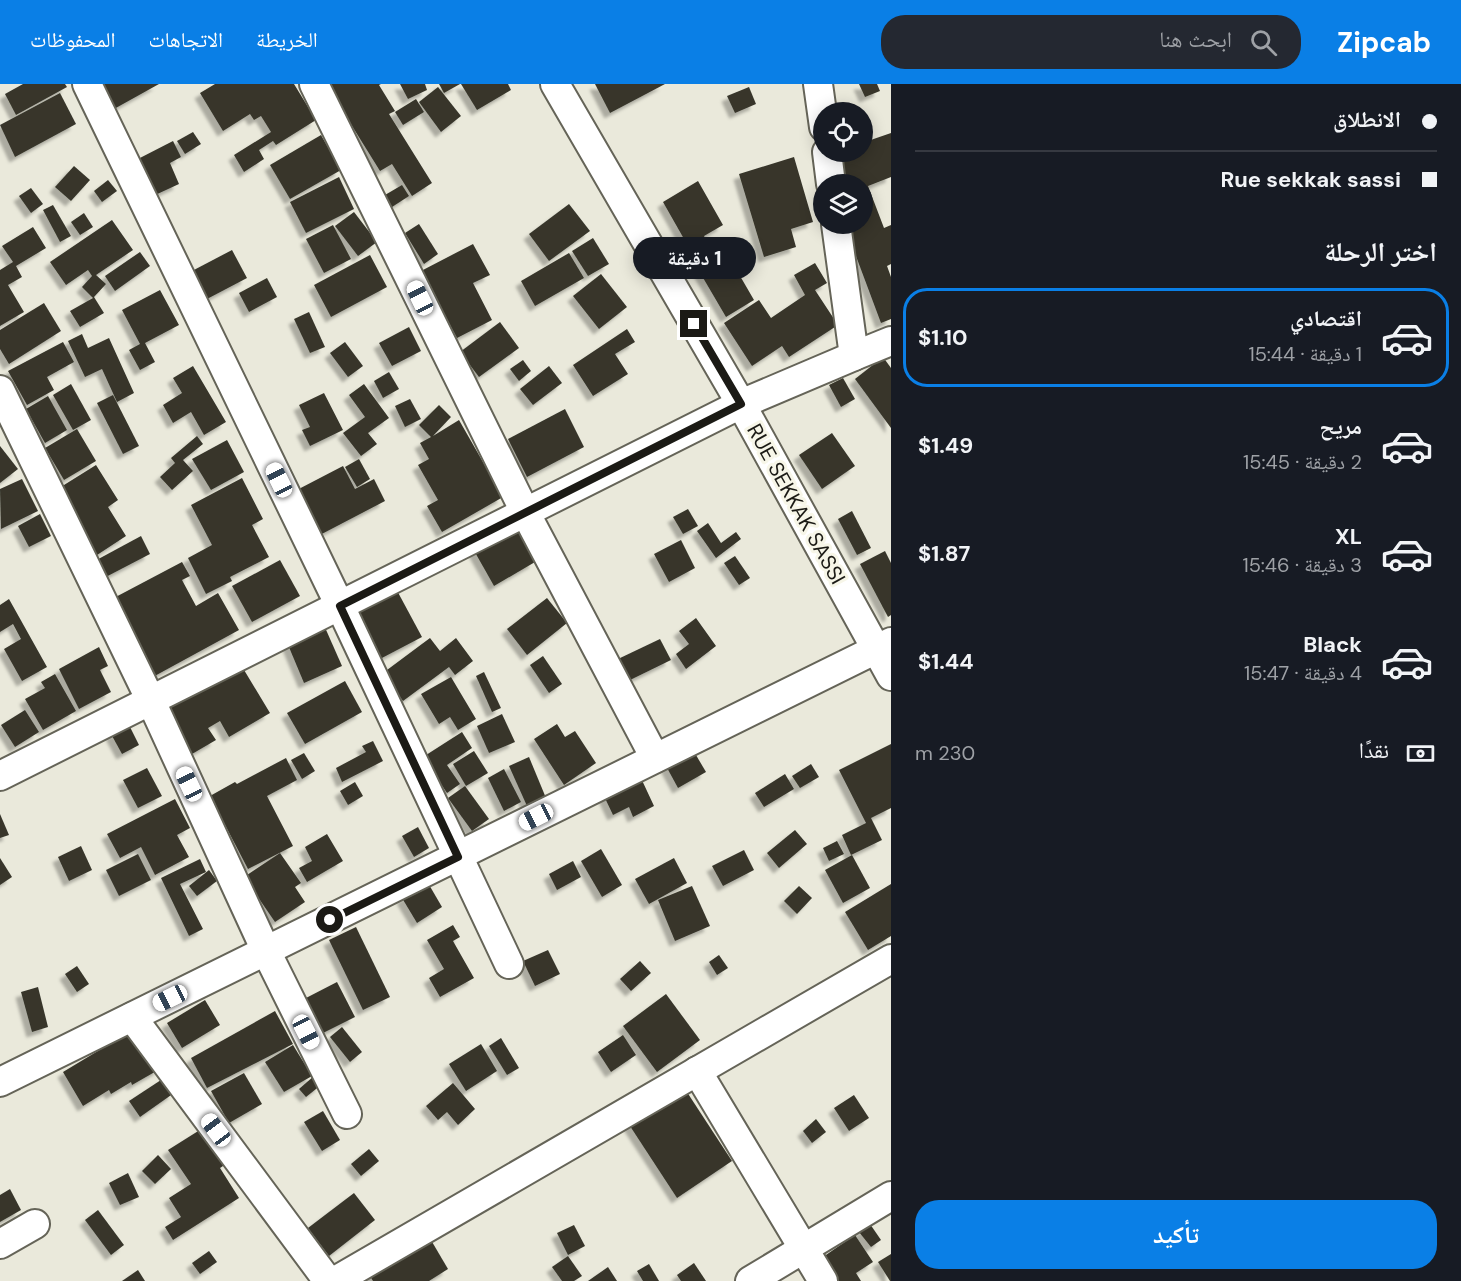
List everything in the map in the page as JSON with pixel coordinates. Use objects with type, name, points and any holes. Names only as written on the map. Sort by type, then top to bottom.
[{"type":"street","points":[[87,84],[340,606],[509,964]]},
{"type":"street","points":[[314,84],[525,512],[655,758]]},
{"type":"street","name":"RUE SEKKAK SASSI","points":[[555,84],[883,645],[891,676]]},
{"type":"street","points":[[818,84],[821,102]]},
{"type":"street","points":[[837,234],[854,356]]},
{"type":"street","points":[[0,776],[741,404],[891,341]]},
{"type":"street","points":[[0,390],[151,701],[266,951],[346,1114]]},
{"type":"street","points":[[0,1082],[883,645]]},
{"type":"street","points":[[335,1281],[891,959]]},
{"type":"street","points":[[132,1017],[328,1281]]},
{"type":"street","points":[[697,1071],[802,1250],[823,1281]]},
{"type":"street","points":[[750,1281],[891,1196]]},
{"type":"street","points":[[0,1244],[35,1224]]},
{"type":"building","points":[[23,84],[65,84],[67,87],[16,115],[5,94]]},
{"type":"building","points":[[100,84],[159,84],[114,109]]},
{"type":"building","points":[[215,84],[294,84],[316,120],[276,145],[273,141],[259,150],[264,159],[244,172],[234,155],[271,132],[261,116],[254,120],[250,114],[223,131],[200,93]]},
{"type":"building","points":[[326,84],[381,84],[379,85],[395,111],[389,114],[432,183],[412,196],[392,164],[380,171]]},
{"type":"building","points":[[400,84],[425,84],[427,90],[408,99]]},
{"type":"building","points":[[439,84],[460,84],[444,93]]},
{"type":"building","points":[[461,84],[508,84],[511,90],[477,110]]},
{"type":"building","points":[[595,84],[665,84],[610,113]]},
{"type":"building","points":[[859,84],[877,84],[880,91],[865,97]]},
{"type":"building","points":[[438,87],[461,116],[441,132],[419,102]]},
{"type":"building","points":[[749,87],[756,104],[735,113],[727,96]]},
{"type":"building","points":[[60,93],[76,124],[15,157],[0,125]]},
{"type":"building","points":[[416,99],[424,112],[403,125],[395,112]]},
{"type":"building","points":[[193,132],[201,144],[185,154],[177,141]]},
{"type":"building","points":[[891,133],[891,177],[873,184],[873,174],[833,174],[838,162],[873,162],[873,139]]},
{"type":"building","points":[[321,135],[341,170],[290,199],[270,165]]},
{"type":"building","points":[[173,141],[181,157],[170,163],[179,184],[153,196],[136,160]]},
{"type":"building","points":[[794,157],[813,222],[791,229],[796,247],[764,257],[739,174]]},
{"type":"building","points":[[74,166],[90,180],[71,201],[55,187]]},
{"type":"building","points":[[339,177],[354,209],[306,233],[290,202]]},
{"type":"building","points":[[108,180],[117,191],[102,202],[94,191]]},
{"type":"building","points":[[698,181],[723,225],[704,236],[726,275],[736,269],[754,300],[726,317],[685,247],[688,246],[663,202]]},
{"type":"building","points":[[402,185],[409,196],[392,207],[385,195]]},
{"type":"building","points":[[31,188],[43,204],[31,213],[19,196]]},
{"type":"building","points":[[873,199],[884,228],[891,225],[891,264],[887,266],[891,277],[891,319],[881,323],[848,234],[873,234]]},
{"type":"building","points":[[569,204],[590,231],[549,261],[529,234]]},
{"type":"building","points":[[53,205],[71,236],[60,242],[43,210]]},
{"type":"building","points":[[354,212],[377,242],[358,256],[335,226]]},
{"type":"building","points":[[84,213],[93,227],[80,235],[71,222]]},
{"type":"building","points":[[112,220],[133,250],[96,275],[106,284],[94,297],[104,313],[80,327],[70,311],[93,298],[82,287],[92,276],[88,270],[66,285],[50,262]]},
{"type":"building","points":[[419,224],[438,254],[424,264],[405,233]]},
{"type":"building","points":[[333,225],[351,259],[324,273],[306,239]]},
{"type":"building","points":[[33,227],[46,248],[16,266],[22,277],[8,285],[24,312],[0,326],[0,270],[13,262],[2,246]]},
{"type":"building","points":[[593,238],[609,264],[588,276],[572,251]]},
{"type":"building","points":[[473,244],[490,275],[473,283],[492,320],[457,338],[421,271]]},
{"type":"building","points":[[232,250],[247,278],[207,299],[192,271]]},
{"type":"building","points":[[140,252],[150,266],[115,291],[105,276]]},
{"type":"building","points":[[569,253],[584,278],[535,306],[521,281]]},
{"type":"building","points":[[370,255],[387,287],[331,317],[314,285]]},
{"type":"building","points":[[815,263],[827,283],[815,290],[838,325],[789,357],[782,346],[752,366],[724,323],[759,300],[771,318],[805,295],[794,275]]},
{"type":"building","points":[[601,274],[627,307],[599,329],[573,296]]},
{"type":"building","points":[[267,278],[277,297],[249,312],[239,293]]},
{"type":"building","points":[[160,290],[179,325],[145,343],[155,362],[140,370],[129,350],[140,344],[122,310]]},
{"type":"building","points":[[44,303],[61,331],[9,364],[0,349],[0,330]]},
{"type":"building","points":[[309,312],[325,347],[310,353],[294,319]]},
{"type":"building","points":[[500,322],[519,348],[479,377],[460,352]]},
{"type":"building","points":[[409,327],[421,351],[392,366],[379,343]]},
{"type":"building","points":[[627,329],[635,342],[615,354],[628,374],[593,396],[573,365]]},
{"type":"building","points":[[82,334],[88,348],[109,338],[134,393],[117,402],[102,369],[85,377],[68,341]]},
{"type":"building","points":[[63,342],[74,362],[47,377],[54,390],[27,405],[8,371]]},
{"type":"building","points":[[345,342],[363,366],[348,377],[330,353]]},
{"type":"building","points":[[883,357],[891,368],[891,428],[855,379]]},
{"type":"building","points":[[523,360],[531,371],[519,381],[510,369]]},
{"type":"building","points":[[193,366],[226,422],[204,435],[191,412],[173,423],[163,405],[182,393],[173,378]]},
{"type":"building","points":[[549,366],[562,383],[533,405],[520,389]]},
{"type":"building","points":[[389,372],[399,389],[383,398],[374,381]]},
{"type":"building","points":[[843,378],[855,399],[841,407],[829,385]]},
{"type":"building","points":[[71,384],[91,420],[73,430],[53,395]]},
{"type":"building","points":[[364,384],[389,418],[368,433],[377,444],[361,456],[343,433],[365,417],[349,395]]},
{"type":"building","points":[[324,393],[343,430],[310,446],[302,430],[310,427],[299,405]]},
{"type":"building","points":[[113,395],[139,446],[123,454],[97,403]]},
{"type":"building","points":[[48,396],[67,430],[45,443],[26,409]]},
{"type":"building","points":[[410,399],[421,419],[405,427],[395,406]]},
{"type":"building","points":[[439,405],[451,417],[433,436],[459,420],[503,497],[442,532],[427,506],[438,500],[418,465],[429,459],[420,443],[431,437],[419,425]]},
{"type":"building","points":[[565,409],[584,447],[527,477],[508,439]]},
{"type":"building","points":[[77,429],[96,461],[64,480],[45,448]]},
{"type":"building","points":[[832,433],[855,466],[822,489],[799,455]]},
{"type":"building","points":[[197,436],[203,444],[183,460],[193,471],[172,490],[160,477],[175,463],[171,458]]},
{"type":"building","points":[[227,440],[244,472],[211,490],[192,459]]},
{"type":"building","points":[[0,446],[18,469],[0,483]]},
{"type":"building","points":[[359,459],[370,479],[357,487],[345,467]]},
{"type":"building","points":[[96,465],[118,500],[108,507],[126,536],[97,555],[56,490]]},
{"type":"building","points":[[343,466],[355,489],[374,479],[385,501],[316,537],[293,492]]},
{"type":"building","points":[[242,478],[263,519],[252,525],[269,557],[230,577],[232,581],[206,594],[188,558],[212,545],[191,505]]},
{"type":"building","points":[[22,479],[38,511],[1,529],[0,489]]},
{"type":"building","points":[[688,509],[698,526],[683,534],[673,517]]},
{"type":"building","points":[[852,511],[871,548],[857,555],[838,519]]},
{"type":"building","points":[[40,514],[51,536],[29,547],[18,526]]},
{"type":"building","points":[[514,523],[535,562],[494,586],[472,547]]},
{"type":"building","points":[[708,523],[721,543],[736,532],[741,539],[716,558],[697,531]]},
{"type":"building","points":[[141,536],[150,554],[100,580],[91,563]]},
{"type":"building","points":[[681,540],[695,568],[669,582],[654,554]]},
{"type":"building","points":[[885,551],[891,563],[891,615],[888,617],[860,564]]},
{"type":"building","points":[[735,556],[750,578],[739,585],[724,563]]},
{"type":"building","points":[[280,560],[300,596],[252,622],[232,586]]},
{"type":"building","points":[[182,562],[190,576],[182,580],[196,606],[218,593],[239,630],[151,678],[110,600]]},
{"type":"building","points":[[394,585],[422,637],[380,659],[352,607]]},
{"type":"building","points":[[547,598],[567,623],[527,655],[507,629]]},
{"type":"building","points":[[9,599],[47,667],[22,681],[4,649],[21,639],[13,624],[0,632],[0,605]]},
{"type":"building","points":[[696,618],[716,646],[686,669],[676,654],[689,644],[679,631]]},
{"type":"building","points":[[323,623],[342,666],[304,683],[286,640]]},
{"type":"building","points":[[430,638],[440,651],[456,638],[473,661],[455,675],[449,667],[403,701],[383,673]]},
{"type":"building","points":[[660,639],[671,660],[628,681],[618,659]]},
{"type":"building","points":[[99,647],[108,666],[100,670],[111,692],[79,709],[59,669]]},
{"type":"building","points":[[543,656],[562,684],[549,693],[530,665]]},
{"type":"building","points":[[238,660],[270,713],[229,737],[220,721],[208,728],[216,740],[192,754],[163,705]]},
{"type":"building","points":[[484,672],[501,708],[492,712],[476,676]]},
{"type":"building","points":[[55,674],[76,711],[43,730],[25,699],[45,688],[41,682]]},
{"type":"building","points":[[451,677],[476,719],[458,730],[450,717],[439,724],[421,694]]},
{"type":"building","points":[[345,681],[362,712],[305,744],[287,713]]},
{"type":"building","points":[[25,710],[39,732],[15,747],[1,725]]},
{"type":"building","points":[[502,714],[515,742],[489,753],[477,726]]},
{"type":"building","points":[[557,724],[565,737],[575,731],[596,763],[564,785],[534,739]]},
{"type":"building","points":[[129,725],[139,745],[122,754],[111,734]]},
{"type":"building","points":[[462,732],[472,748],[447,765],[460,784],[447,793],[423,757]]},
{"type":"building","points":[[373,741],[383,761],[342,782],[336,768],[366,752],[362,746]]},
{"type":"building","points":[[891,744],[891,808],[871,818],[882,840],[851,855],[842,835],[866,823],[839,770]]},
{"type":"building","points":[[693,750],[706,772],[678,788],[666,766]]},
{"type":"building","points":[[474,751],[488,773],[466,786],[453,764]]},
{"type":"building","points":[[304,753],[315,771],[302,779],[291,760]]},
{"type":"building","points":[[529,757],[546,798],[527,806],[509,766]]},
{"type":"building","points":[[286,758],[297,780],[267,796],[293,846],[248,869],[210,796]]},
{"type":"building","points":[[811,764],[819,777],[800,788],[792,776]]},
{"type":"building","points":[[147,768],[162,796],[138,808],[123,780]]},
{"type":"building","points":[[504,769],[521,802],[504,811],[488,778]]},
{"type":"building","points":[[785,774],[794,789],[764,807],[755,793]]},
{"type":"building","points":[[640,776],[654,806],[633,817],[629,807],[613,815],[603,794]]},
{"type":"building","points":[[355,782],[363,796],[348,805],[340,791]]},
{"type":"building","points":[[465,786],[489,819],[472,831],[448,798]]},
{"type":"building","points":[[175,799],[190,828],[177,835],[189,857],[155,875],[141,847],[120,858],[107,834]]},
{"type":"building","points":[[0,814],[9,835],[0,838]]},
{"type":"building","points":[[418,827],[429,848],[414,857],[402,836]]},
{"type":"building","points":[[795,830],[807,844],[779,868],[767,853]]},
{"type":"building","points":[[327,834],[343,861],[307,882],[299,868],[312,861],[305,847]]},
{"type":"building","points":[[837,841],[844,854],[829,861],[823,848]]},
{"type":"building","points":[[81,846],[92,870],[69,881],[58,857]]},
{"type":"building","points":[[601,849],[622,885],[602,897],[581,861]]},
{"type":"building","points":[[744,850],[754,870],[723,886],[712,866]]},
{"type":"building","points":[[280,853],[301,883],[295,887],[305,902],[275,922],[244,877]]},
{"type":"building","points":[[138,854],[151,880],[119,896],[106,870]]},
{"type":"building","points":[[852,855],[870,888],[843,903],[825,870]]},
{"type":"building","points":[[0,858],[12,877],[0,885]]},
{"type":"building","points":[[674,858],[687,883],[649,904],[635,879]]},
{"type":"building","points":[[200,859],[206,872],[180,884],[203,929],[189,936],[161,878]]},
{"type":"building","points":[[573,861],[581,877],[557,890],[549,874]]},
{"type":"building","points":[[209,870],[217,881],[197,896],[189,886]]},
{"type":"building","points":[[428,883],[442,907],[417,923],[402,898]]},
{"type":"building","points":[[891,884],[891,936],[868,950],[845,912]]},
{"type":"building","points":[[692,886],[710,926],[675,941],[658,900]]},
{"type":"building","points":[[799,886],[812,898],[797,914],[784,901]]},
{"type":"building","points":[[453,925],[460,937],[453,941],[474,978],[440,997],[429,978],[444,969],[427,940]]},
{"type":"building","points":[[356,927],[390,997],[363,1010],[329,940]]},
{"type":"building","points":[[548,950],[560,974],[535,986],[523,961]]},
{"type":"building","points":[[719,955],[728,968],[717,975],[709,962]]},
{"type":"building","points":[[640,961],[651,973],[631,991],[620,979]]},
{"type":"building","points":[[77,966],[89,984],[77,992],[65,974]]},
{"type":"building","points":[[337,982],[355,1017],[323,1033],[306,998]]},
{"type":"building","points":[[38,987],[48,1027],[32,1032],[21,992]]},
{"type":"building","points":[[666,994],[700,1040],[657,1072],[623,1026]]},
{"type":"building","points":[[205,1000],[220,1025],[182,1048],[167,1023]]},
{"type":"building","points":[[275,1011],[293,1044],[207,1088],[191,1058]]},
{"type":"building","points":[[342,1027],[362,1052],[350,1062],[330,1037]]},
{"type":"building","points":[[136,1028],[160,1069],[111,1094],[109,1090],[83,1106],[63,1072]]},
{"type":"building","points":[[623,1035],[636,1055],[611,1072],[598,1052]]},
{"type":"building","points":[[501,1038],[519,1068],[507,1075],[489,1046]]},
{"type":"building","points":[[481,1044],[497,1071],[466,1091],[449,1064]]},
{"type":"building","points":[[293,1045],[312,1076],[284,1092],[265,1062]]},
{"type":"building","points":[[244,1073],[262,1104],[229,1123],[211,1091]]},
{"type":"building","points":[[314,1076],[321,1085],[306,1097],[299,1089]]},
{"type":"building","points":[[164,1078],[174,1093],[140,1117],[129,1101]]},
{"type":"building","points":[[453,1083],[475,1109],[458,1125],[447,1112],[438,1120],[426,1106]]},
{"type":"building","points":[[683,1086],[732,1161],[677,1198],[628,1123]]},
{"type":"building","points":[[854,1095],[869,1118],[849,1131],[834,1108]]},
{"type":"building","points":[[323,1111],[340,1140],[322,1151],[304,1122]]},
{"type":"building","points":[[816,1119],[826,1132],[812,1143],[803,1131]]},
{"type":"building","points":[[203,1128],[226,1164],[220,1168],[239,1198],[173,1240],[165,1227],[181,1217],[169,1198],[191,1184],[168,1150]]},
{"type":"building","points":[[369,1149],[379,1161],[361,1176],[351,1164]]},
{"type":"building","points":[[158,1155],[171,1169],[155,1184],[142,1171]]},
{"type":"building","points":[[128,1173],[139,1197],[120,1205],[109,1183]]},
{"type":"building","points":[[10,1189],[21,1210],[0,1222],[0,1195]]},
{"type":"building","points":[[354,1193],[375,1220],[329,1256],[308,1228]]},
{"type":"building","points":[[98,1210],[124,1245],[111,1255],[85,1220]]},
{"type":"building","points":[[870,1224],[881,1240],[871,1247],[859,1232]]},
{"type":"building","points":[[574,1225],[585,1246],[568,1255],[557,1233]]},
{"type":"building","points":[[428,1235],[448,1269],[429,1281],[373,1281],[367,1271]]},
{"type":"building","points":[[855,1235],[873,1262],[856,1273],[861,1281],[839,1281],[823,1257]]},
{"type":"building","points":[[209,1251],[217,1262],[200,1274],[192,1263]]},
{"type":"building","points":[[891,1254],[891,1281],[890,1281],[878,1262]]},
{"type":"building","points":[[568,1256],[582,1276],[574,1281],[562,1281],[552,1267]]},
{"type":"building","points":[[694,1263],[706,1281],[681,1281],[677,1275]]},
{"type":"building","points":[[649,1264],[659,1281],[643,1281],[637,1271]]},
{"type":"building","points":[[608,1267],[617,1281],[588,1281]]},
{"type":"building","points":[[138,1270],[145,1281],[122,1281]]},
{"type":"route","points":[[330,920],[458,857],[340,606],[741,404],[694,324]]}]
